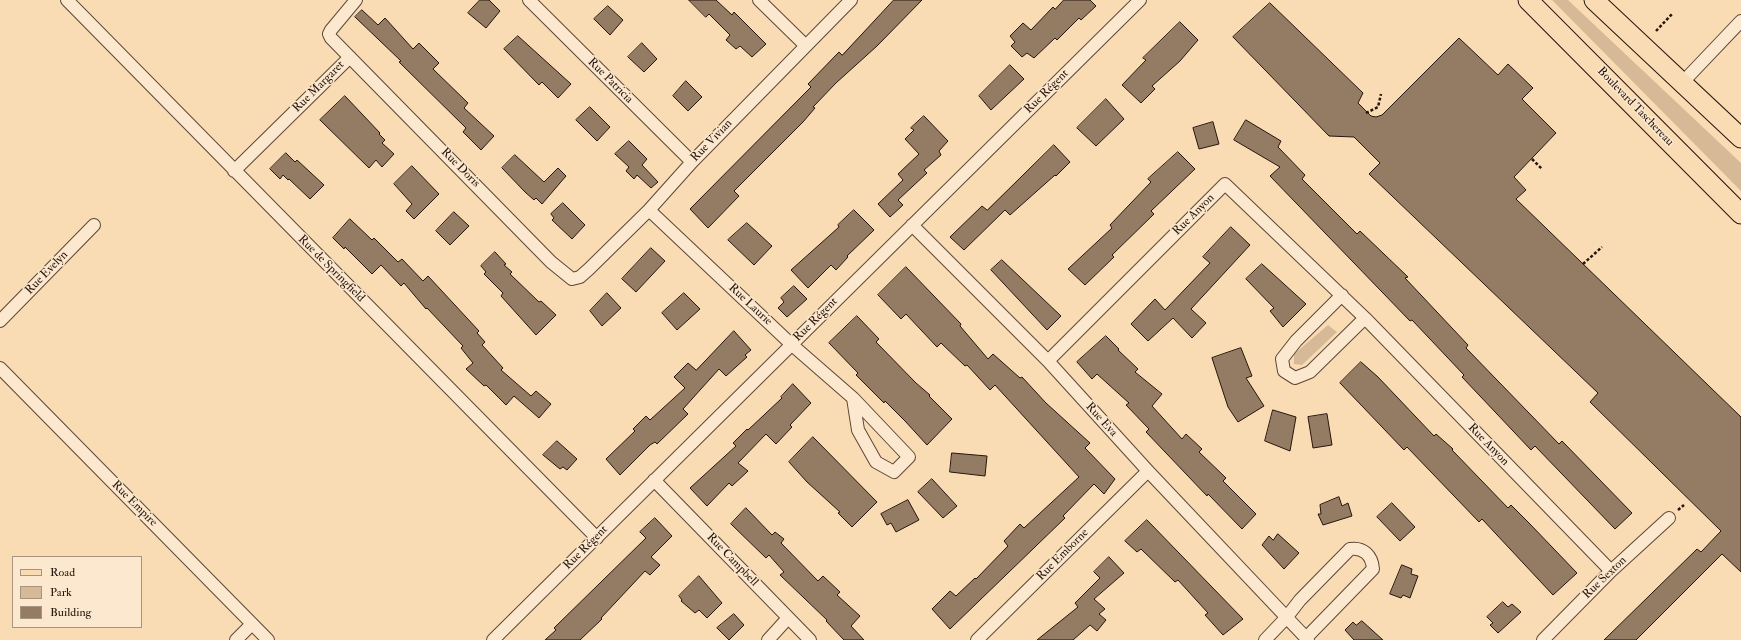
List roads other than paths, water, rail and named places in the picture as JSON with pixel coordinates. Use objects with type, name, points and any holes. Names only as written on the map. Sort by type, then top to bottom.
[{"type":"main road","name":"Boulevard Taschereau","points":[[1528,0],[1741,214]]},
{"type":"main road","points":[[1594,0],[1741,138]]},
{"type":"street","name":"Rue de Springfield","points":[[67,0],[597,538]]},
{"type":"street","name":"Rue Margaret","points":[[234,171],[350,57],[338,46],[329,34],[336,22],[356,0]]},
{"type":"street","name":"Rue Patricia","points":[[528,0],[692,162]]},
{"type":"street","points":[[759,0],[806,46]]},
{"type":"street","name":"Rue Vivian","points":[[572,279],[580,277],[589,269],[649,210],[692,162],[851,0]]},
{"type":"street","name":"Rue Régent","points":[[493,640],[1140,0]]},
{"type":"street","points":[[1682,83],[1741,21]]},
{"type":"street","name":"Rue Doris","points":[[350,57],[551,262],[572,279]]},
{"type":"street","name":"Rue Anyon","points":[[1048,361],[1225,184],[1365,318],[1611,571]]},
{"type":"street","name":"Rue Laurie","points":[[649,210],[791,344],[852,398],[909,457],[894,472],[876,462],[858,430],[852,398]]},
{"type":"street","name":"Rue Evelyn","points":[[0,321],[94,225]]},
{"type":"street","name":"Rue Eva","points":[[912,226],[1048,361],[1148,471],[1286,618],[1307,639],[1373,568],[1372,561],[1368,553],[1357,548],[1350,549],[1300,600],[1286,618]]},
{"type":"street","points":[[1342,295],[1296,341],[1282,359],[1284,370],[1295,378],[1310,372],[1365,318]]},
{"type":"street","name":"Rue Empire","points":[[0,368],[268,640]]},
{"type":"street","name":"Rue Emborne","points":[[977,640],[1148,471]]},
{"type":"street","name":"Rue Campbell","points":[[654,480],[810,640]]},
{"type":"street","name":"Rue Sexton","points":[[1543,640],[1611,571],[1669,518]]},
{"type":"street","points":[[768,640],[788,618]]},
{"type":"street","points":[[1265,640],[1286,618]]},
{"type":"street","points":[[236,640],[252,624]]}]
